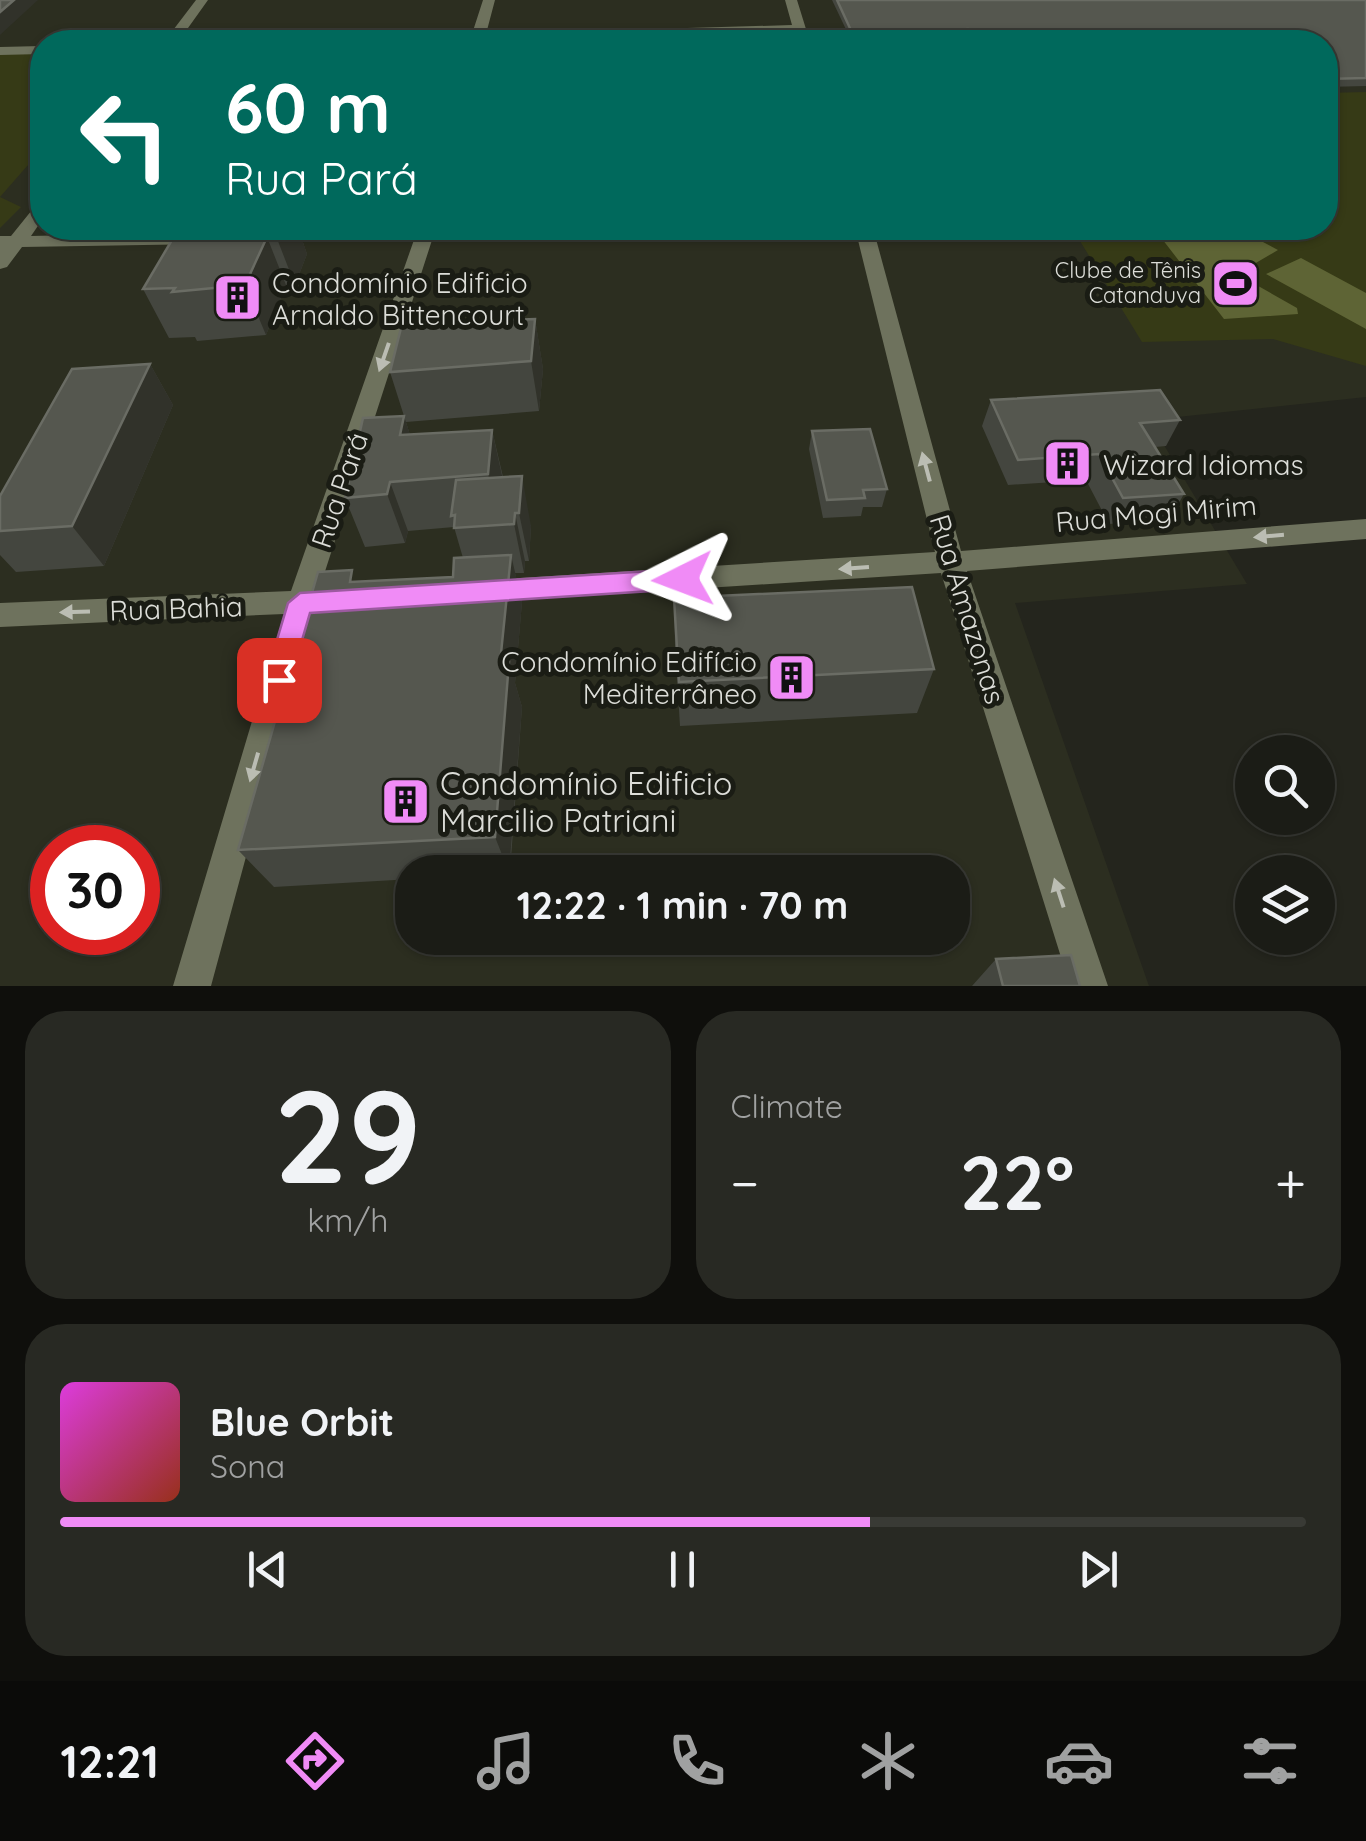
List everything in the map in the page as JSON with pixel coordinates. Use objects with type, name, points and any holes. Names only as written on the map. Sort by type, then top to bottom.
[{"type":"street","points":[[180,30],[202,0]]},
{"type":"street","points":[[481,30],[489,0]]},
{"type":"street","points":[[791,0],[799,30]]},
{"type":"street","points":[[0,51],[30,50]]},
{"type":"street","points":[[0,262],[30,205]]},
{"type":"street","points":[[8,242],[30,221]]},
{"type":"street","points":[[8,242],[100,240]]},
{"type":"street","name":"Rua Pará","points":[[192,986],[300,603],[424,240]]},
{"type":"street","name":"Rua Amazonas","points":[[867,240],[951,562],[1089,986]]},
{"type":"street","name":"Rua Mogi Mirim","points":[[951,562],[1366,529]]},
{"type":"street","points":[[458,593],[951,562]]},
{"type":"street","name":"Rua Bahia","points":[[0,615],[379,598]]},
{"type":"shaded area","points":[[0,0],[1366,0],[1366,397],[1149,420],[1247,584],[1015,603],[1149,986],[0,986]]},
{"type":"shaded area","points":[[0,51],[30,51],[30,163],[0,197]]},
{"type":"shaded area","name":"Clube de Tênis Catanduva","points":[[1366,92],[1366,366],[1273,339],[1142,342],[1079,240],[1338,240],[1338,93]]},
{"type":"shaded area","points":[[0,197],[21,207],[0,228]]},
{"type":"shaded area","points":[[1163,240],[1259,240],[1278,250],[1237,274],[1297,308],[1298,314],[1224,319]]},
{"type":"shaded area","points":[[1301,258],[1366,293],[1366,329],[1266,274]]},
{"type":"building","points":[[0,0],[14,0],[0,12]]},
{"type":"building","points":[[837,0],[1366,0],[1366,78],[1338,79],[1338,30],[851,30]]},
{"type":"building","points":[[172,240],[266,240],[245,285],[172,292],[175,288],[143,289]]},
{"type":"building","points":[[535,319],[531,361],[390,372],[402,324]]},
{"type":"building","points":[[150,364],[72,526],[0,531],[0,496],[72,369]]},
{"type":"building","points":[[1160,390],[1180,420],[1140,423],[1184,494],[1123,498],[1099,454],[1018,460],[991,400]]},
{"type":"building","points":[[404,416],[400,435],[492,430],[488,474],[390,482],[387,494],[345,498],[363,418]]},
{"type":"building","points":[[870,429],[887,489],[863,490],[865,498],[827,500],[812,431]]},
{"type":"building","points":[[522,476],[519,513],[515,513],[514,524],[454,528],[455,515],[451,516],[456,480]]},
{"type":"building","points":[[511,555],[500,663],[509,662],[495,837],[238,850],[318,572],[352,570],[350,582],[453,577],[454,558]]},
{"type":"building","points":[[912,587],[934,669],[679,682],[674,598]]},
{"type":"building","points":[[1071,955],[1080,986],[1003,986],[996,959]]},
{"type":"place","name":"Clube de Tênis Catanduva","points":[[1236,283]]},
{"type":"place","name":"Condomínio Edificio Arnaldo Bittencourt","points":[[237,298]]},
{"type":"place","name":"Wizard Idiomas","points":[[1068,464]]},
{"type":"place","name":"Condomínio Edifício Mediterrâneo","points":[[792,677]]},
{"type":"place","name":"Condomínio Edificio Marcilio Patriani","points":[[405,801]]},
{"type":"route","points":[[279,680],[300,603],[683,579]]}]
